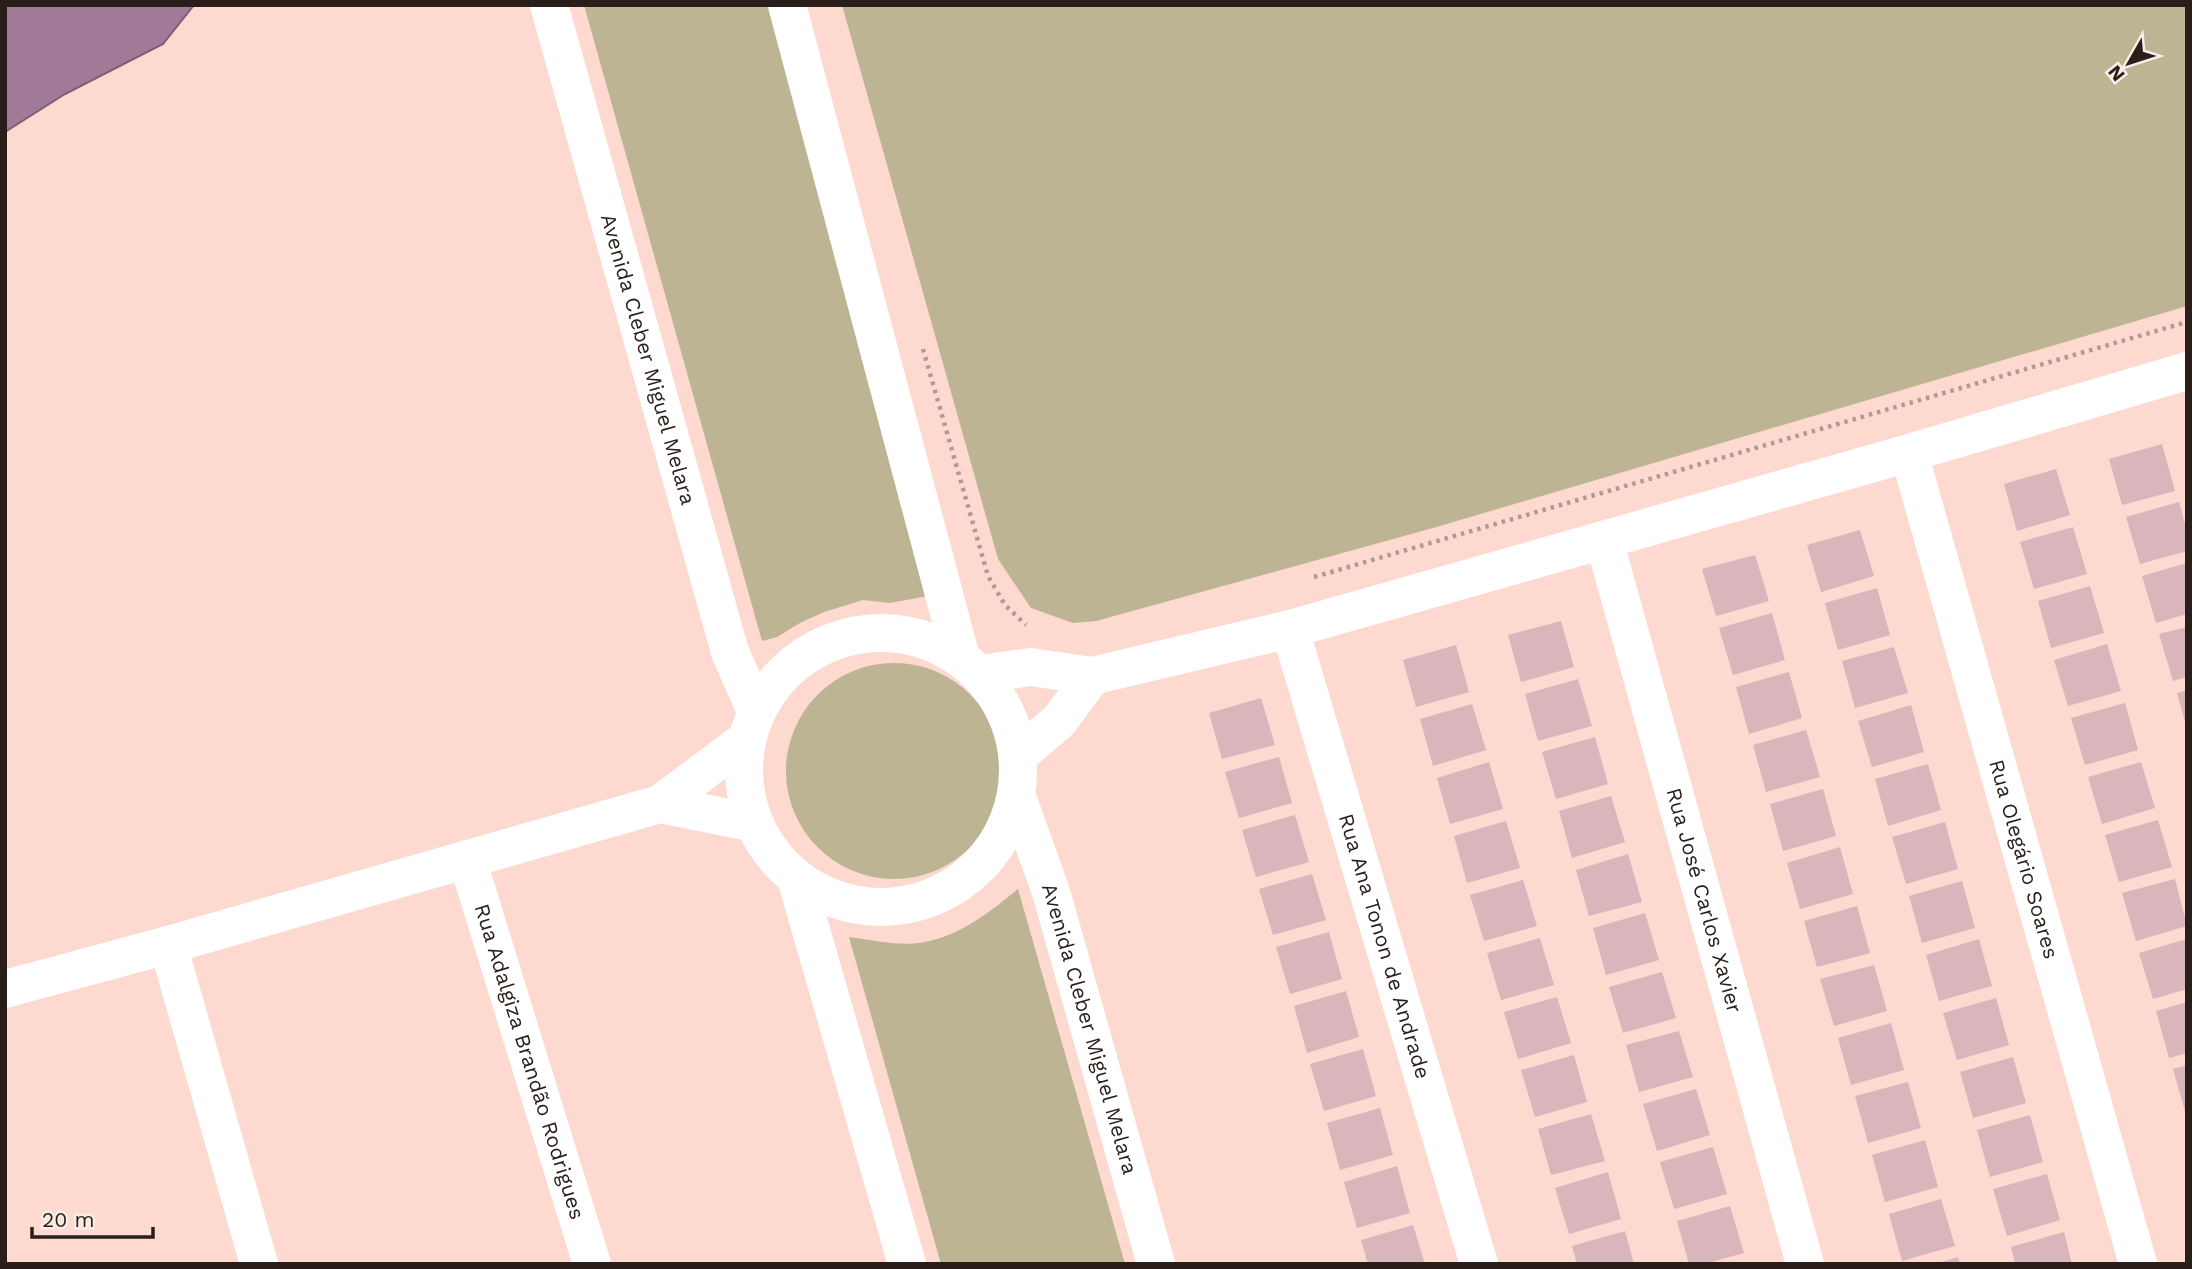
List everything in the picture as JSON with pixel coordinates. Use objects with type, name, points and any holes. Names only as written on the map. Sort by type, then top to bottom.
[{"type":"street","name":"Avenida Cleber Miguel Melara","points":[[549,5],[751,725]]},
{"type":"street","points":[[787,5],[971,666]]},
{"type":"street","points":[[971,666],[1031,667],[1092,676],[1290,629],[2187,371]]},
{"type":"street","name":"Rua Olegário Soares","points":[[1909,453],[2138,1264]]},
{"type":"street","name":"Rua José Carlos Xavier","points":[[1604,540],[1805,1264]]},
{"type":"street","name":"Rua Ana Tonon de Andrade","points":[[1290,629],[1479,1264]]},
{"type":"street","points":[[5,989],[660,804],[751,725],[778,678],[809,652],[846,636],[886,632],[925,639],[971,666],[999,698],[1012,726],[1018,755],[1017,797],[1004,835],[979,867],[947,892],[910,905],[870,907],[830,898],[796,878],[771,852],[754,823],[743,781],[751,725]]},
{"type":"street","points":[[1018,755],[1059,721],[1092,676]]},
{"type":"street","name":"Avenida Cleber Miguel Melara","points":[[1017,797],[1051,892],[1156,1264]]},
{"type":"street","points":[[660,804],[754,823]]},
{"type":"street","name":"Rua Adalgiza Brandão Rodrigues","points":[[467,859],[592,1264]]},
{"type":"street","points":[[796,878],[907,1264]]},
{"type":"street","points":[[168,945],[259,1264]]},
{"type":"path","points":[[1312,578],[2187,323]]},
{"type":"path","points":[[923,348],[989,576],[1005,605],[1023,624],[1034,629]]},
{"type":"shaded area","points":[[5,5],[194,5],[163,44],[65,94],[5,132]]},
{"type":"shaded area","points":[[584,5],[773,5],[939,594],[890,603],[863,600],[824,612],[777,637],[762,641]]},
{"type":"shaded area","points":[[842,5],[2187,5],[2187,306],[1433,528],[1096,621],[1073,623],[1031,608],[998,559]]},
{"type":"shaded area","points":[[894,663],[915,665],[935,672],[970,695],[993,730],[1000,750],[1000,792],[993,812],[970,847],[935,870],[915,877],[894,879],[873,877],[853,870],[818,847],[795,812],[788,792],[786,771],[788,750],[795,730],[818,695],[853,672],[873,665]]},
{"type":"shaded area","points":[[1018,889],[1125,1264],[941,1264],[849,937],[906,944],[938,939],[974,922]]},
{"type":"building","points":[[2162,444],[2175,491],[2122,505],[2109,459]]},
{"type":"building","points":[[2056,469],[2070,515],[2017,531],[2004,484]]},
{"type":"building","points":[[2179,502],[2187,531],[2187,551],[2140,564],[2126,517]]},
{"type":"building","points":[[2073,527],[2087,574],[2034,589],[2020,542]]},
{"type":"building","points":[[1860,530],[1874,576],[1821,592],[1807,545]]},
{"type":"building","points":[[1755,555],[1769,601],[1716,616],[1702,569]]},
{"type":"building","points":[[2187,563],[2187,614],[2156,623],[2142,576]]},
{"type":"building","points":[[2090,586],[2104,633],[2051,648],[2038,601]]},
{"type":"building","points":[[1877,588],[1890,635],[1838,650],[1825,603]]},
{"type":"building","points":[[1772,613],[1785,660],[1733,675],[1719,628]]},
{"type":"building","points":[[1561,621],[1574,667],[1521,682],[1508,635]]},
{"type":"building","points":[[2187,627],[2187,677],[2173,681],[2159,634]]},
{"type":"building","points":[[2107,644],[2121,691],[2068,706],[2054,660]]},
{"type":"building","points":[[1456,645],[1469,692],[1416,707],[1403,660]]},
{"type":"building","points":[[1894,647],[1908,693],[1855,708],[1842,661]]},
{"type":"building","points":[[1789,672],[1802,718],[1749,734],[1736,687]]},
{"type":"building","points":[[1578,679],[1592,726],[1538,741],[1525,694]]},
{"type":"building","points":[[2187,690],[2187,726],[2186,726],[2177,693]]},
{"type":"building","points":[[1261,698],[1275,745],[1222,759],[1209,713]]},
{"type":"building","points":[[2125,703],[2138,750],[2085,765],[2071,718]]},
{"type":"building","points":[[1472,704],[1486,750],[1433,766],[1420,719]]},
{"type":"building","points":[[1911,705],[1924,752],[1872,767],[1858,721]]},
{"type":"building","points":[[1806,730],[1820,777],[1766,792],[1753,745]]},
{"type":"building","points":[[1595,737],[1608,784],[1556,799],[1542,752]]},
{"type":"building","points":[[1279,757],[1292,803],[1239,818],[1225,772]]},
{"type":"building","points":[[1489,762],[1503,809],[1450,824],[1437,778]]},
{"type":"building","points":[[2141,762],[2155,808],[2102,824],[2088,777]]},
{"type":"building","points":[[1928,764],[1941,810],[1888,826],[1875,779]]},
{"type":"building","points":[[1823,789],[1836,836],[1783,851],[1770,804]]},
{"type":"building","points":[[1611,796],[1625,842],[1572,858],[1559,811]]},
{"type":"building","points":[[1295,815],[1309,862],[1256,877],[1242,830]]},
{"type":"building","points":[[2158,820],[2172,867],[2119,882],[2105,835]]},
{"type":"building","points":[[1506,821],[1520,868],[1467,883],[1454,836]]},
{"type":"building","points":[[1945,822],[1958,869],[1906,884],[1892,837]]},
{"type":"building","points":[[1840,847],[1853,894],[1800,909],[1787,863]]},
{"type":"building","points":[[1628,854],[1642,902],[1589,916],[1576,870]]},
{"type":"building","points":[[1312,874],[1326,920],[1273,935],[1259,889]]},
{"type":"building","points":[[2175,879],[2187,926],[2136,941],[2122,893]]},
{"type":"building","points":[[1523,880],[1537,926],[1484,941],[1470,895]]},
{"type":"building","points":[[1962,881],[1975,928],[1922,943],[1909,896]]},
{"type":"building","points":[[1857,906],[1870,953],[1817,967],[1804,921]]},
{"type":"building","points":[[1645,913],[1659,960],[1606,975],[1593,928]]},
{"type":"building","points":[[1329,932],[1342,979],[1290,994],[1276,947]]},
{"type":"building","points":[[1540,938],[1554,985],[1501,1000],[1487,953]]},
{"type":"building","points":[[1979,939],[1992,986],[1939,1001],[1926,955]]},
{"type":"building","points":[[2187,939],[2187,989],[2153,999],[2139,953]]},
{"type":"building","points":[[1874,965],[1887,1011],[1834,1026],[1820,979]]},
{"type":"building","points":[[1662,972],[1676,1018],[1623,1033],[1609,987]]},
{"type":"building","points":[[1346,991],[1359,1037],[1307,1053],[1294,1006]]},
{"type":"building","points":[[1557,997],[1571,1043],[1518,1059],[1504,1012]]},
{"type":"building","points":[[1996,998],[2009,1045],[1957,1060],[1943,1013]]},
{"type":"building","points":[[2187,1002],[2187,1053],[2169,1058],[2156,1011]]},
{"type":"building","points":[[1891,1023],[1904,1070],[1851,1085],[1838,1038]]},
{"type":"building","points":[[1679,1031],[1693,1077],[1639,1092],[1626,1045]]},
{"type":"building","points":[[1363,1049],[1376,1096],[1324,1111],[1310,1064]]},
{"type":"building","points":[[1574,1055],[1587,1102],[1535,1117],[1521,1070]]},
{"type":"building","points":[[2013,1057],[2026,1103],[1973,1118],[1960,1072]]},
{"type":"building","points":[[2187,1065],[2187,1114],[2186,1115],[2173,1069]]},
{"type":"building","points":[[1908,1082],[1921,1128],[1868,1143],[1855,1096]]},
{"type":"building","points":[[1696,1089],[1710,1135],[1657,1151],[1643,1104]]},
{"type":"building","points":[[1380,1108],[1393,1155],[1340,1170],[1327,1123]]},
{"type":"building","points":[[1591,1114],[1605,1161],[1551,1175],[1538,1129]]},
{"type":"building","points":[[2030,1115],[2043,1162],[1990,1177],[1977,1130]]},
{"type":"building","points":[[1925,1140],[1938,1187],[1885,1202],[1872,1155]]},
{"type":"building","points":[[1713,1147],[1727,1194],[1674,1209],[1660,1162]]},
{"type":"building","points":[[1397,1166],[1410,1213],[1357,1228],[1344,1182]]},
{"type":"building","points":[[1608,1172],[1621,1219],[1569,1234],[1555,1188]]},
{"type":"building","points":[[2047,1174],[2060,1220],[2007,1236],[1993,1189]]},
{"type":"building","points":[[1941,1199],[1955,1246],[1902,1261],[1889,1214]]},
{"type":"building","points":[[1730,1206],[1744,1253],[1704,1264],[1689,1264],[1677,1221]]},
{"type":"building","points":[[1413,1225],[1425,1264],[1368,1264],[1361,1240]]},
{"type":"building","points":[[1625,1231],[1634,1264],[1577,1264],[1572,1246]]},
{"type":"building","points":[[2064,1232],[2072,1264],[2015,1264],[2011,1247]]},
{"type":"building","points":[[1958,1257],[1960,1264],[1938,1263]]}]
